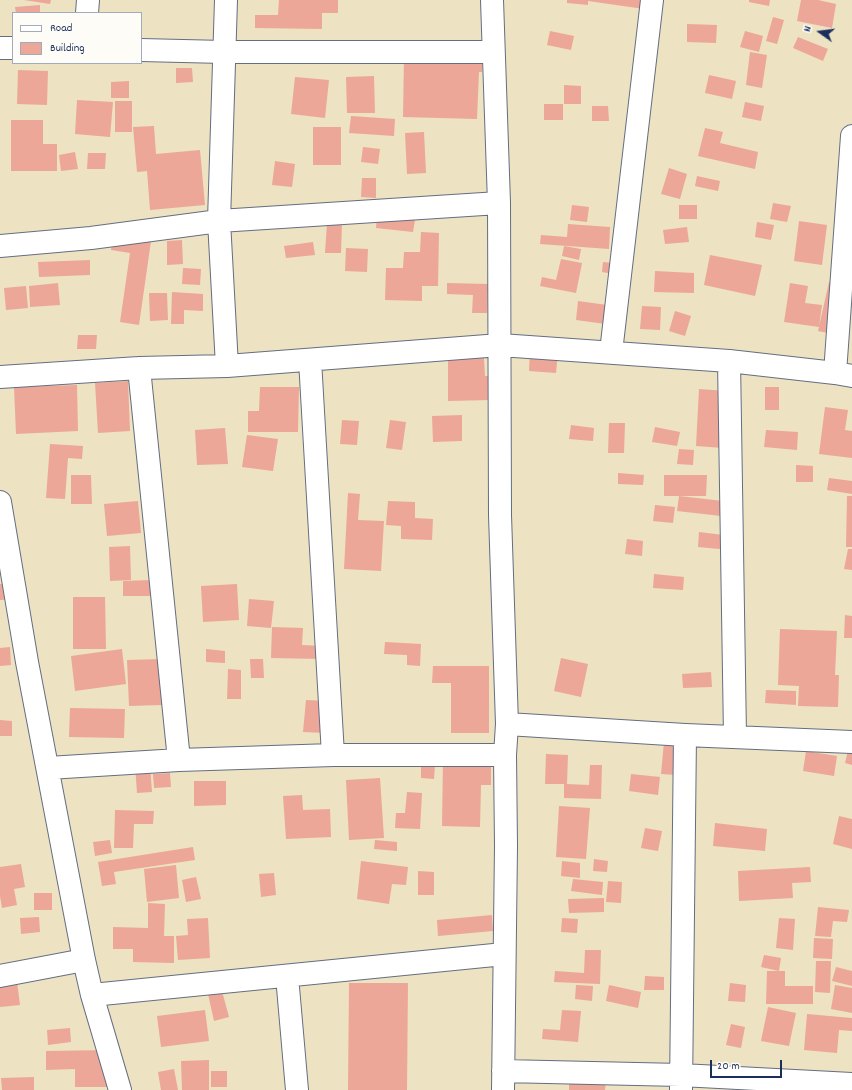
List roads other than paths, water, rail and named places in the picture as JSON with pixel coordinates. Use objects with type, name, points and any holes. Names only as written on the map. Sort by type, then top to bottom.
[{"type":"street","points":[[88,0],[88,12]]},
{"type":"street","points":[[226,0],[219,221],[227,366]]},
{"type":"street","points":[[492,0],[499,203],[500,515],[507,724],[503,1080],[852,1084]]},
{"type":"street","points":[[611,352],[652,0]]},
{"type":"street","points":[[0,48],[12,48]]},
{"type":"street","points":[[142,50],[224,52],[493,52]]},
{"type":"street","points":[[0,376],[139,368],[227,366],[500,345],[729,361],[843,374],[852,136]]},
{"type":"street","points":[[0,246],[91,238],[219,221],[499,203]]},
{"type":"street","points":[[310,360],[333,755]]},
{"type":"street","points":[[729,361],[735,736]]},
{"type":"street","points":[[139,368],[179,760]]},
{"type":"street","points":[[0,502],[27,662],[84,960],[92,995],[120,1090]]},
{"type":"street","points":[[507,724],[685,735],[852,742]]},
{"type":"street","points":[[681,1082],[685,735]]},
{"type":"street","points":[[48,768],[179,760],[333,755],[506,755]]},
{"type":"street","points":[[92,995],[504,954]]},
{"type":"street","points":[[0,976],[84,960]]},
{"type":"street","points":[[287,976],[297,1090]]}]
